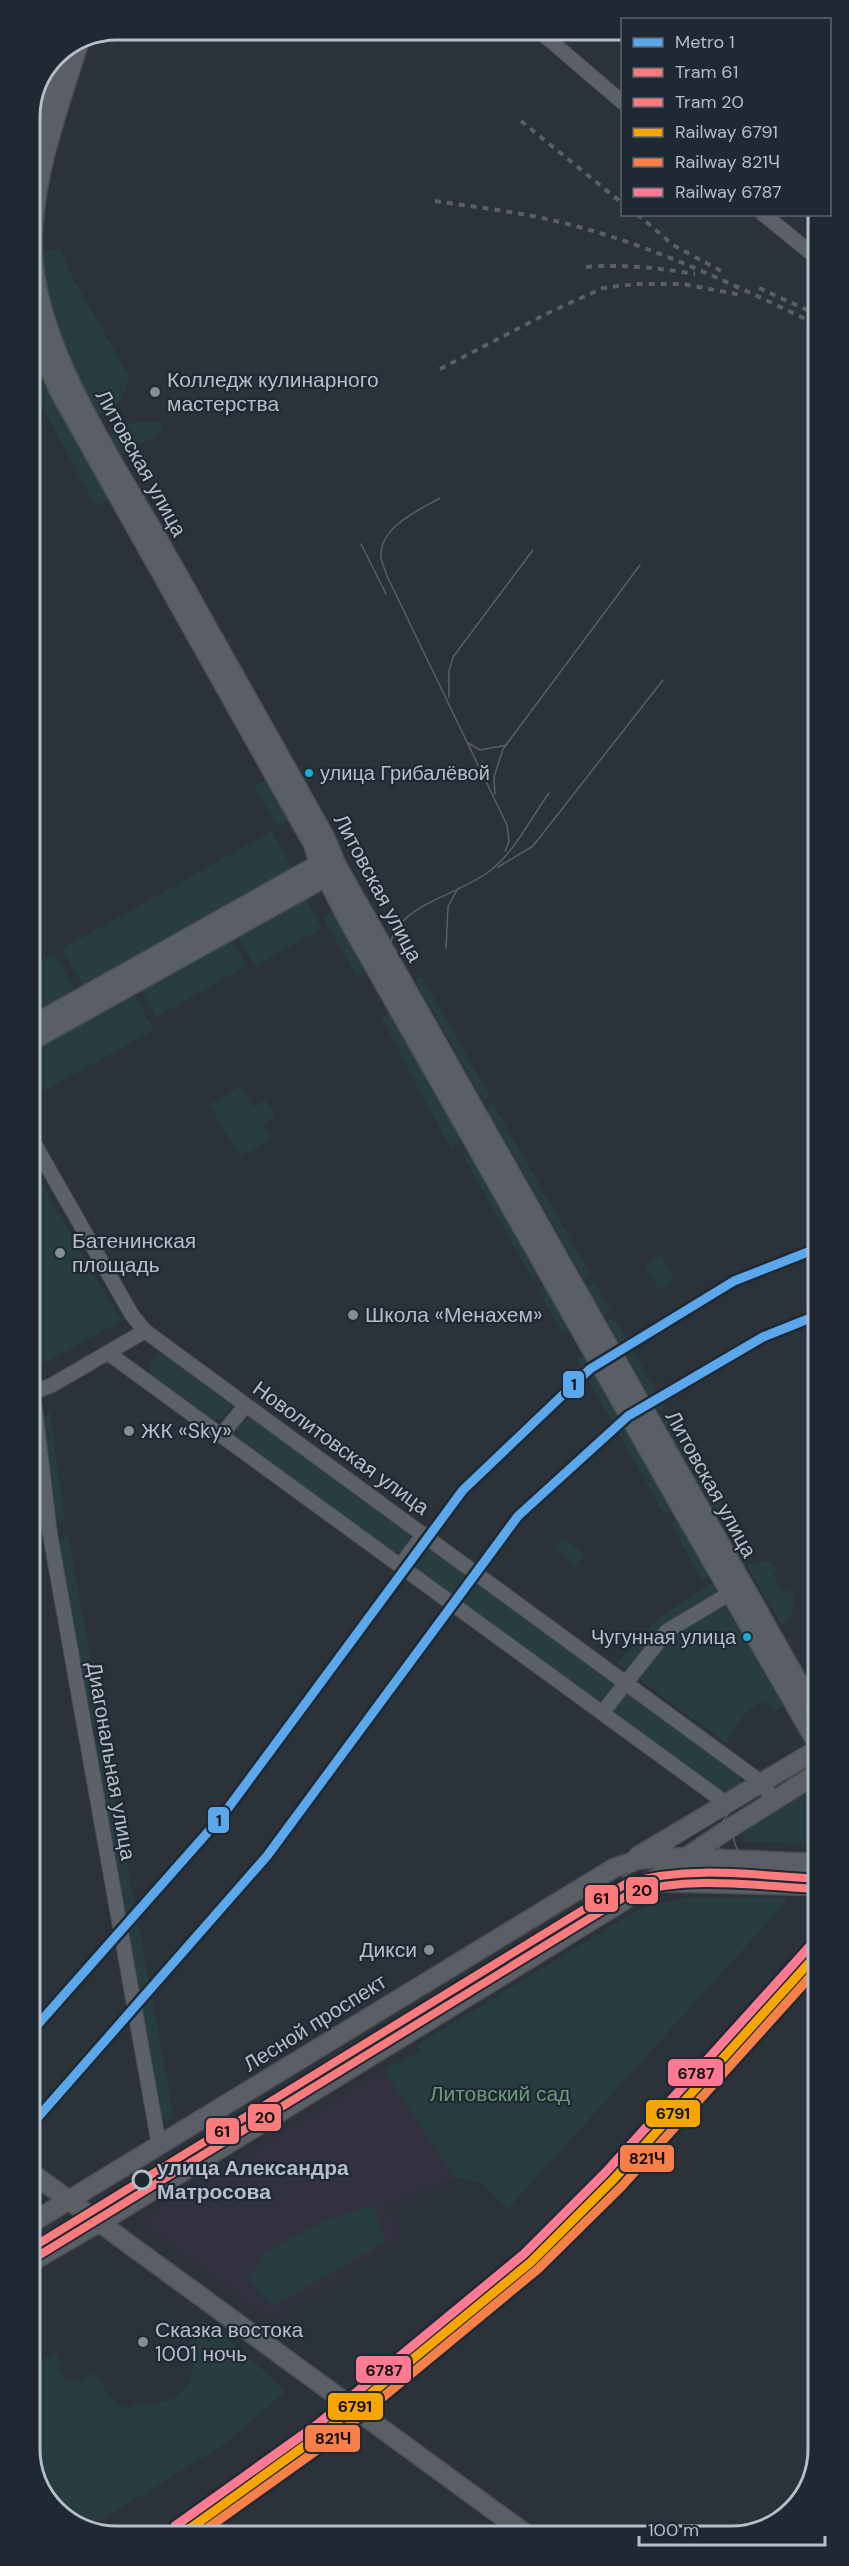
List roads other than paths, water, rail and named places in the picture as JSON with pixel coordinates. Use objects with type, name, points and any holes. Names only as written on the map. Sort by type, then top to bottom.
[{"type":"street","points":[[550,41],[621,101]]},
{"type":"street","name":"Литовская улица","points":[[40,185],[46,153],[76,52]]},
{"type":"street","points":[[40,122],[57,71]]},
{"type":"street","points":[[765,216],[808,251]]},
{"type":"street","name":"Литовская улица","points":[[40,299],[71,383],[320,827],[327,868]]},
{"type":"street","name":"Литовская улица","points":[[40,347],[58,389],[313,844],[736,1589],[808,1728]]},
{"type":"street","points":[[40,1021],[327,868]]},
{"type":"street","points":[[40,1036],[327,868]]},
{"type":"street","name":"Новолитовская улица","points":[[40,1154],[132,1315],[145,1331],[762,1783],[774,1801]]},
{"type":"street","points":[[40,1387],[52,1385],[145,1331]]},
{"type":"street","points":[[108,1353],[727,1804],[716,1819],[711,1847],[716,1859],[734,1875],[755,1884]]},
{"type":"street","points":[[222,1434],[246,1405]]},
{"type":"street","name":"Диагональная улица","points":[[40,1446],[52,1545],[159,2145]]},
{"type":"street","points":[[400,1566],[424,1534]]},
{"type":"street","points":[[602,1713],[667,1631],[736,1589]]},
{"type":"street","name":"Литовская улица","points":[[736,1589],[808,1701]]},
{"type":"street","name":"Лесной проспект","points":[[40,2218],[603,1873],[623,1864],[727,1804],[808,1753]]},
{"type":"street","points":[[40,2257],[620,1903],[711,1840],[808,1779]]},
{"type":"street","name":"Лесной проспект","points":[[623,1864],[654,1858],[808,1863]]},
{"type":"street","points":[[648,1882],[808,1886]]},
{"type":"street","points":[[40,2179],[515,2526]]},
{"type":"tram line","points":[[440,498],[393,528],[382,546],[381,557],[387,576],[507,825],[509,842],[505,851]]},
{"type":"tram line","points":[[361,544],[386,594]]},
{"type":"tram line","points":[[449,697],[449,671],[453,657],[533,550]]},
{"type":"tram line","points":[[495,794],[494,777],[503,749],[640,565]]},
{"type":"tram line","points":[[498,867],[533,846],[663,680]]},
{"type":"tram line","points":[[468,743],[480,750],[507,745]]},
{"type":"tram line","points":[[549,793],[515,844],[491,870],[467,885],[423,906],[402,922],[391,939],[388,958],[391,977],[409,1017],[808,1719]]},
{"type":"tram line","points":[[446,948],[448,907],[458,888]]},
{"type":"tram line","points":[[623,1877],[796,1771],[808,1756]]},
{"type":"tram line","points":[[803,1774],[808,1769]]},
{"type":"tram line","points":[[749,1807],[736,1826],[735,1843],[745,1859],[765,1870]]},
{"type":"tram line","points":[[728,1814],[718,1834],[721,1852],[733,1866],[752,1876]]},
{"type":"tram line","name":"61","points":[[40,2243],[627,1883],[650,1877],[698,1873],[808,1878]]},
{"type":"tram line","name":"20","points":[[40,2255],[631,1893],[677,1884],[701,1883],[808,1888]]},
{"type":"railway","points":[[521,121],[621,202]]},
{"type":"railway","points":[[435,201],[505,211],[606,235],[698,269],[808,320]]},
{"type":"railway","points":[[639,216],[673,245],[721,271]]},
{"type":"railway","points":[[586,267],[641,267],[695,274]]},
{"type":"railway","points":[[440,369],[548,313],[603,288],[636,284],[683,284],[741,295]]},
{"type":"railway","points":[[759,288],[808,310]]},
{"type":"metro line","name":"1","points":[[40,2022],[223,1815],[463,1490],[590,1369],[734,1281],[808,1252]]},
{"type":"metro line","name":"1","points":[[40,2115],[267,1856],[518,1516],[628,1416],[763,1337],[808,1319]]},
{"type":"rail line","name":"6787","points":[[176,2525],[318,2424],[524,2254],[606,2172],[808,1948]]},
{"type":"rail line","name":"6791","points":[[195,2525],[324,2432],[531,2262],[614,2179],[808,1964]]},
{"type":"rail line","name":"821Ч","points":[[212,2525],[331,2440],[538,2269],[622,2186],[808,1979]]},
{"type":"place","name":"Колледж кулинарного мастерства","points":[[155,392]]},
{"type":"place","name":"улица Грибалёвой","points":[[309,773]]},
{"type":"place","name":"Батенинская площадь","points":[[60,1253]]},
{"type":"place","name":"Школа «Менахем»","points":[[353,1315]]},
{"type":"place","name":"ЖК «Sky»","points":[[129,1431]]},
{"type":"place","name":"Чугунная улица","points":[[747,1637]]},
{"type":"place","name":"Дикси","points":[[429,1950]]},
{"type":"place","name":"улица Александра Матросова","points":[[142,2180]]},
{"type":"place","name":"Сказка востока 1001 ночь","points":[[143,2342]]},
{"type":"park label","name":"Литовский сад","points":[[500,2094]]}]
